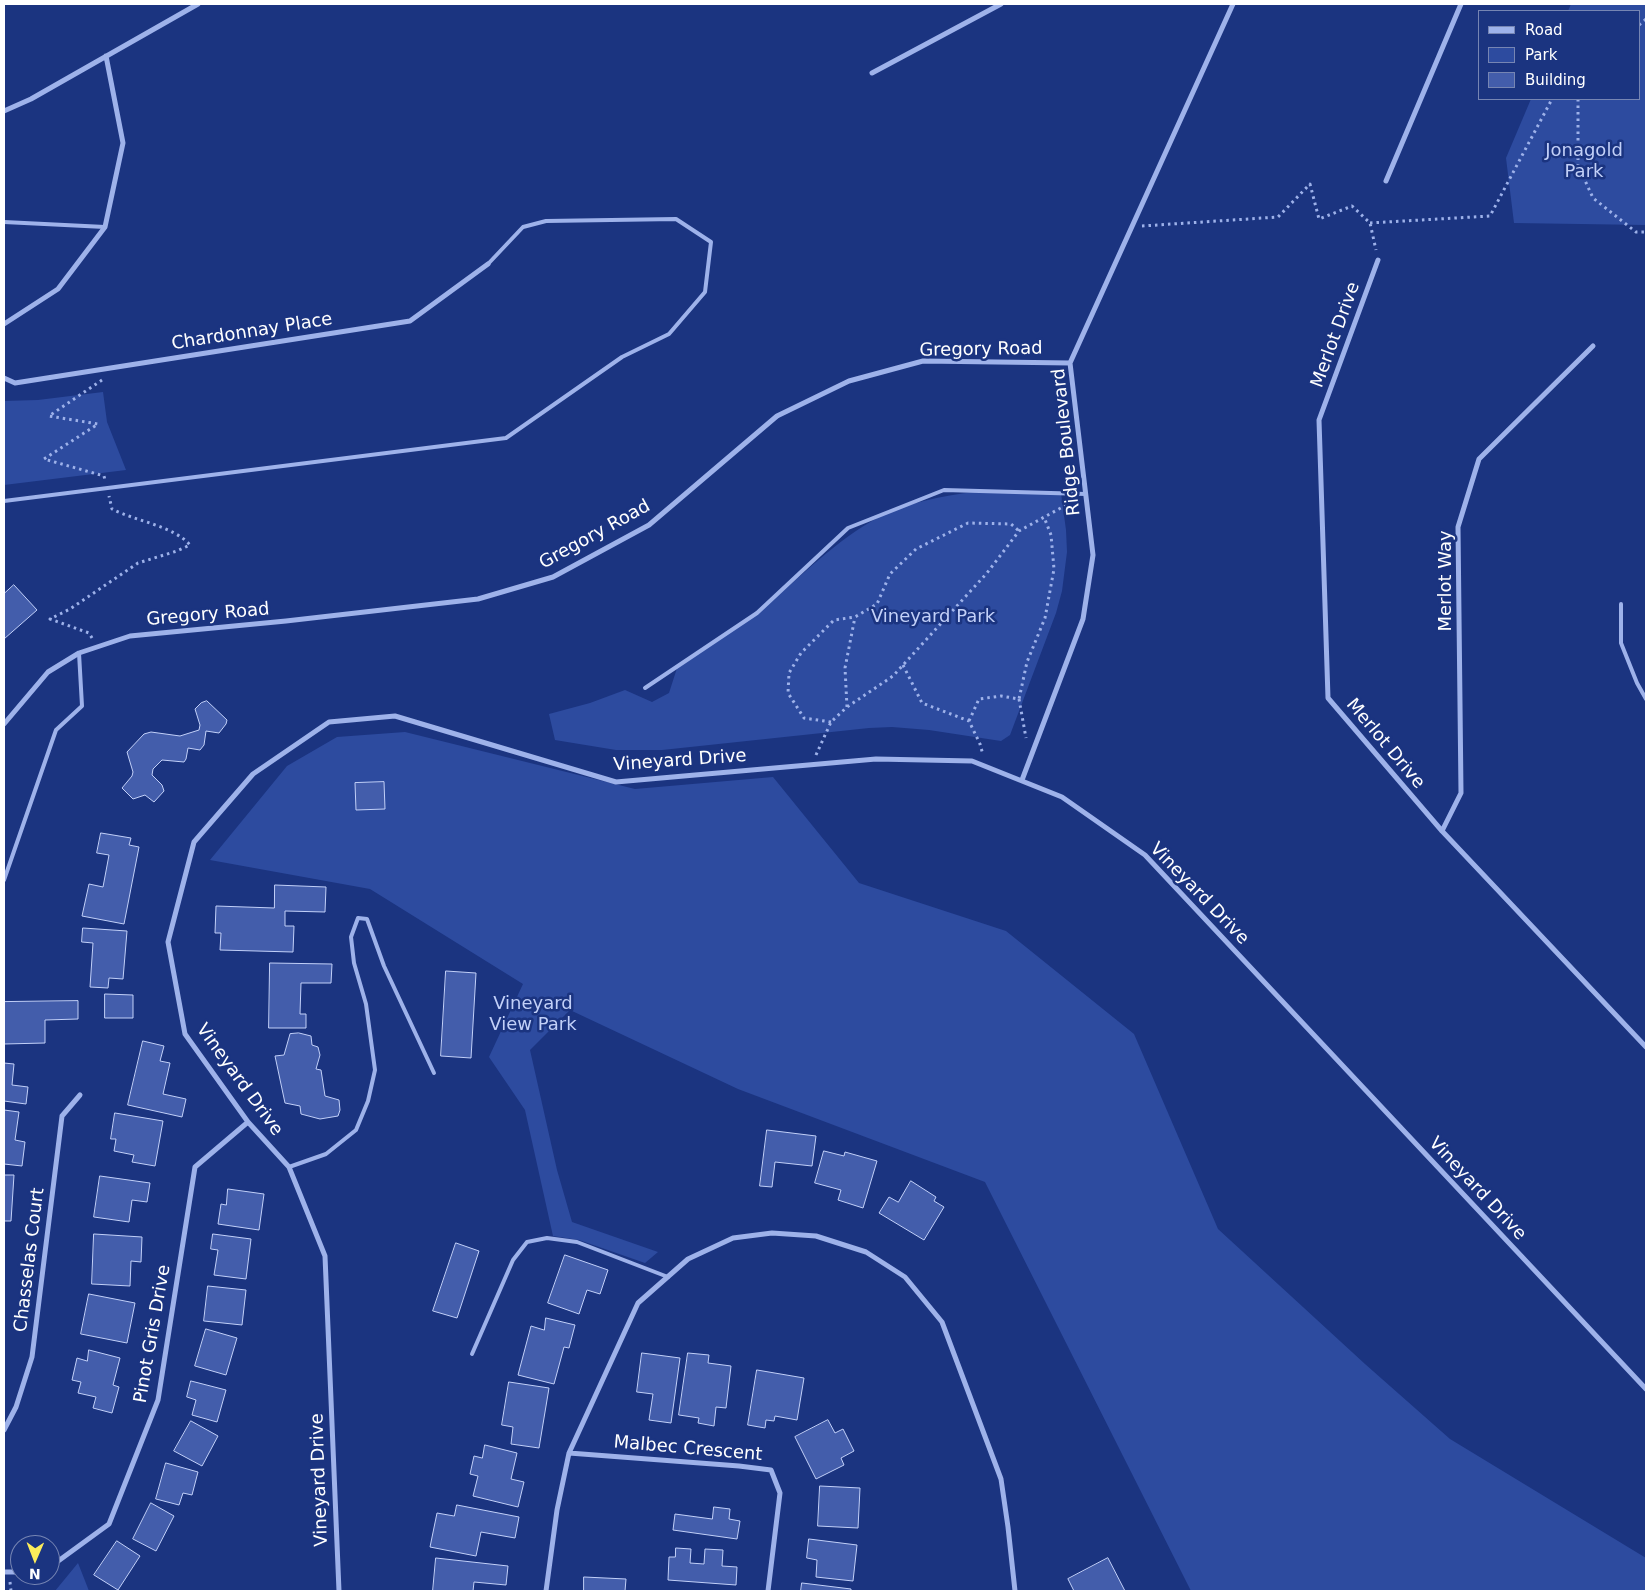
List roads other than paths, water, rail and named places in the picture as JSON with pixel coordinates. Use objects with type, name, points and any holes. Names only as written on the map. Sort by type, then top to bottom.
[{"type":"street","points":[[4,111],[32,99],[198,4]]},
{"type":"street","points":[[872,73],[1001,4]]},
{"type":"street","name":"Ridge Boulevard","points":[[1022,780],[1083,619],[1093,555],[1070,363],[1232,4]]},
{"type":"street","points":[[1386,180],[1461,4]]},
{"type":"street","points":[[4,324],[58,289],[105,227],[123,143],[106,56]]},
{"type":"street","name":"Merlot Drive","points":[[1378,260],[1319,420],[1328,698],[1442,831],[1646,1046]]},
{"type":"street","name":"Chardonnay Place","points":[[4,378],[15,383],[410,321],[488,264]]},
{"type":"street","name":"Merlot Way","points":[[1442,831],[1461,794],[1458,527],[1479,459],[1593,346]]},
{"type":"street","name":"Gregory Road","points":[[4,724],[48,672],[79,653],[130,636],[286,621],[478,599],[554,577],[649,525],[777,416],[849,381],[923,361],[1070,363]]},
{"type":"street","name":"Vineyard Drive","points":[[339,1591],[325,1256],[289,1167],[248,1122],[185,1034],[168,942],[194,842],[253,774],[329,722],[395,716],[616,782],[876,759],[972,761],[1062,798],[1145,855],[1646,1388]]},
{"type":"street","name":"Chasselas Court","points":[[4,1430],[16,1407],[32,1357],[62,1116],[80,1095]]},
{"type":"street","name":"Pinot Gris Drive","points":[[60,1560],[110,1524],[158,1400],[195,1167],[248,1122]]},
{"type":"street","points":[[546,1591],[556,1510],[569,1453],[638,1303],[688,1259],[734,1238],[772,1233],[816,1236],[866,1252],[905,1277],[942,1322],[1001,1479],[1015,1591]]},
{"type":"street","name":"Malbec Crescent","points":[[569,1453],[771,1470],[780,1493],[768,1591]]},
{"type":"lane","points":[[4,502],[506,438],[622,357],[669,334],[705,292],[711,242],[676,219],[546,221],[523,227],[488,264]]},
{"type":"lane","points":[[4,222],[105,227]]},
{"type":"lane","points":[[645,688],[757,613],[848,528],[944,490],[1086,494]]},
{"type":"lane","points":[[1621,604],[1621,643],[1637,683],[1646,699]]},
{"type":"lane","points":[[4,880],[56,730],[82,706],[79,653]]},
{"type":"lane","points":[[289,1167],[326,1154],[356,1130],[368,1101],[376,1070],[366,1004],[354,963],[351,937],[358,918],[367,919],[384,966],[434,1073]]},
{"type":"lane","points":[[472,1354],[513,1260],[527,1242],[547,1238],[577,1242],[668,1277]]},
{"type":"park label","name":"Jonagold Park","points":[[1584,161]]},
{"type":"park label","name":"Vineyard Park","points":[[933,617]]},
{"type":"park label","name":"Vineyard View Park","points":[[533,1014]]}]
